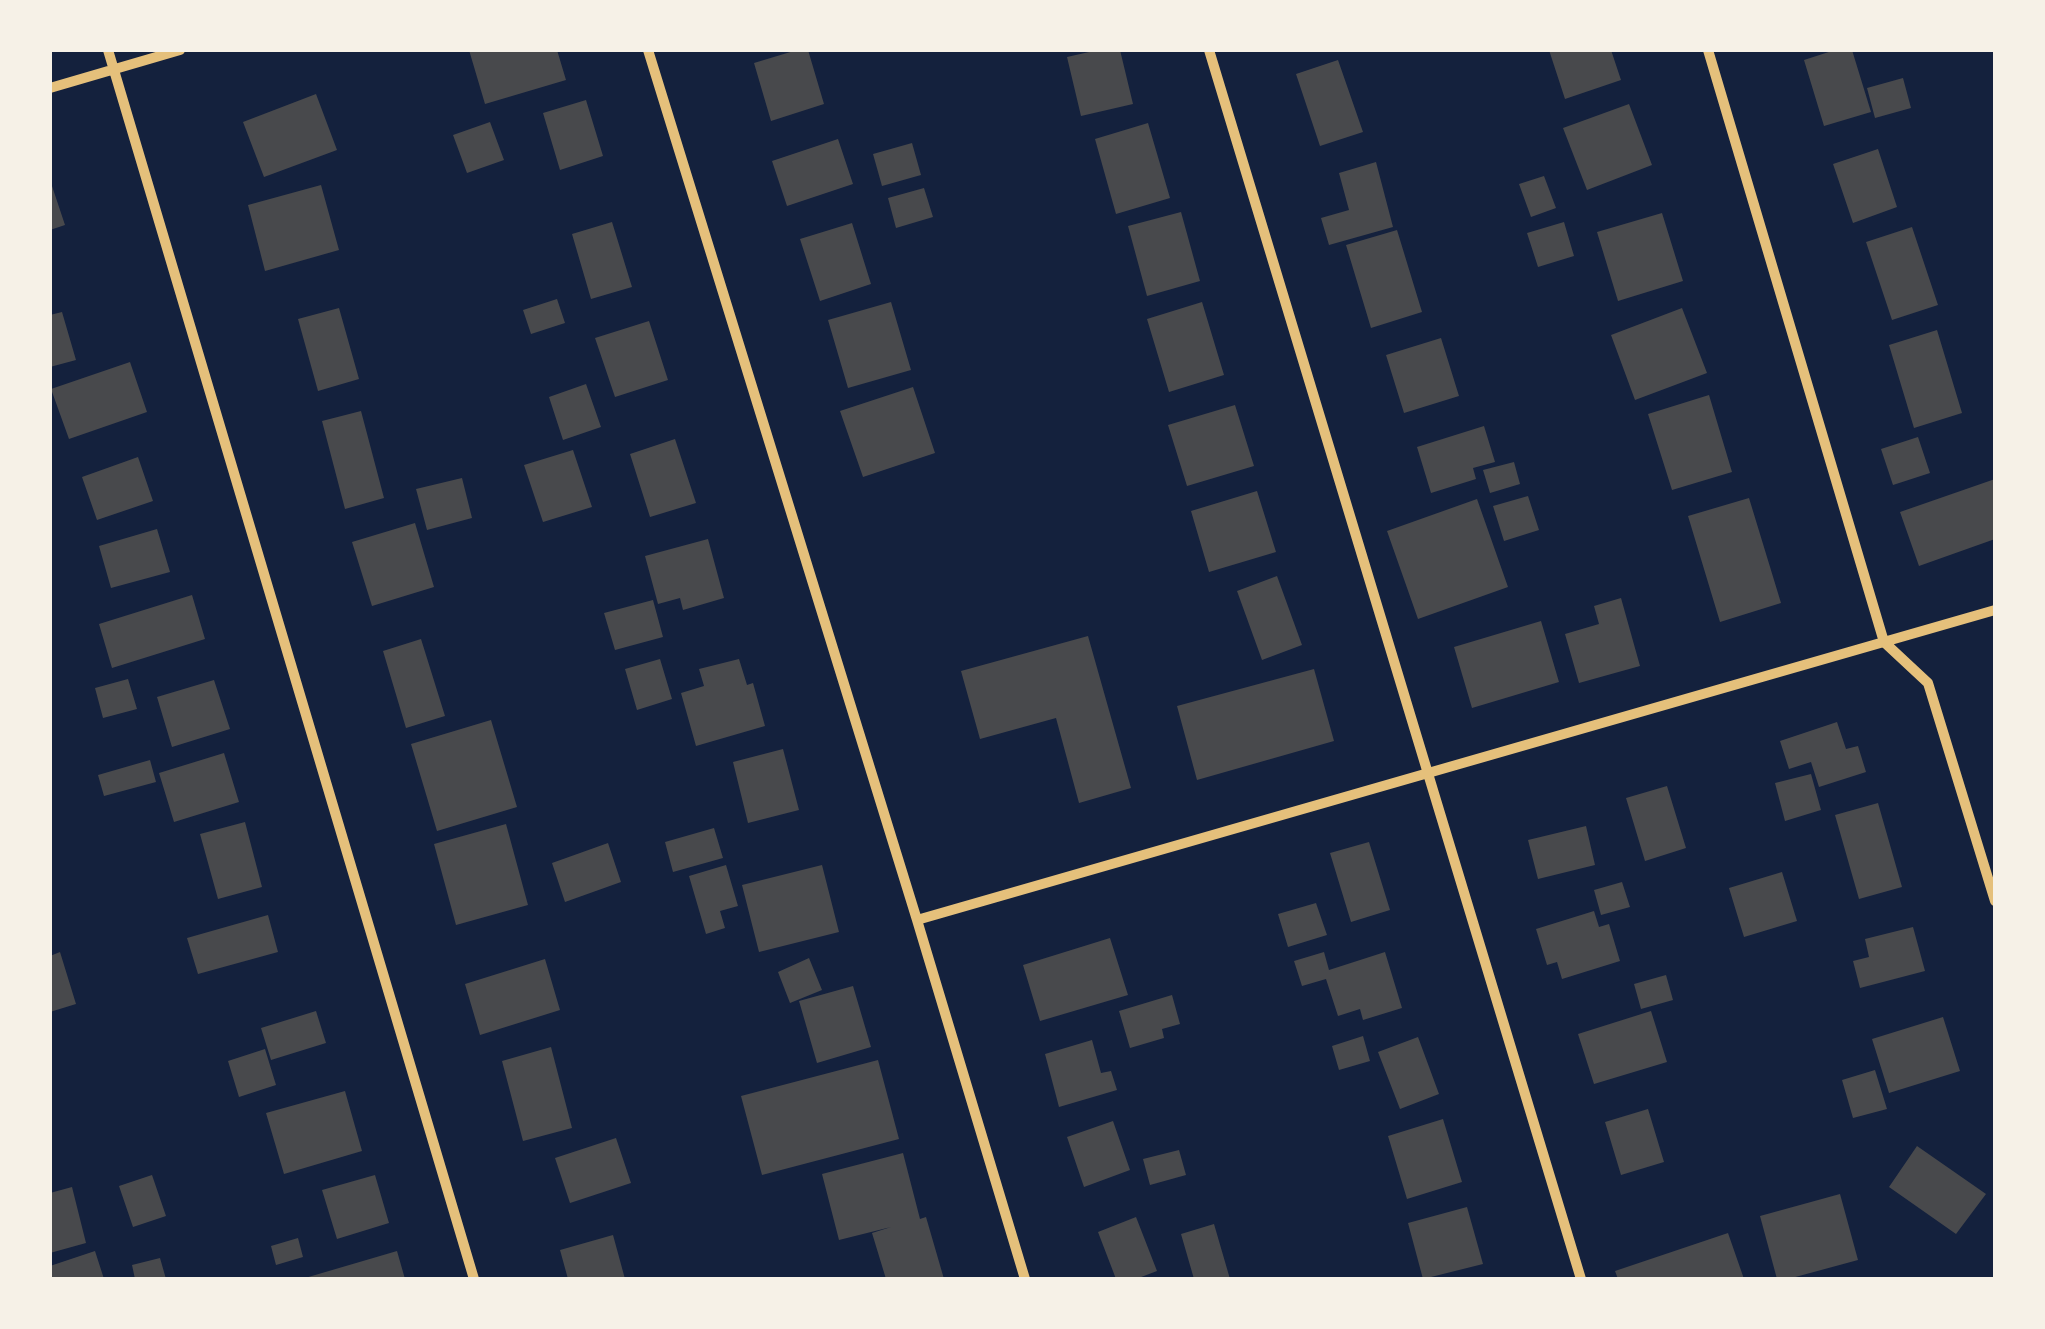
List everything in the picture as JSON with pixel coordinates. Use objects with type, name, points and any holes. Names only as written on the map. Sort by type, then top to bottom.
[{"type":"street","points":[[108,50],[474,1279]]},
{"type":"street","points":[[50,88],[180,50]]},
{"type":"street","points":[[648,50],[1025,1279]]},
{"type":"street","points":[[1209,50],[1581,1279]]},
{"type":"street","points":[[1708,50],[1884,642],[1928,683],[1995,901]]},
{"type":"street","points":[[917,920],[1995,610]]},
{"type":"building","points":[[469,50],[557,50],[566,80],[485,104]]},
{"type":"building","points":[[808,50],[824,104],[771,121],[754,63]]},
{"type":"building","points":[[1120,50],[1133,104],[1081,116],[1067,57]]},
{"type":"building","points":[[1549,50],[1611,50],[1621,80],[1565,99]]},
{"type":"building","points":[[1835,50],[1852,50],[1871,112],[1824,126],[1804,60]]},
{"type":"building","points":[[1338,60],[1363,132],[1320,146],[1296,74]]},
{"type":"building","points":[[1903,78],[1911,108],[1875,118],[1867,88]]},
{"type":"building","points":[[316,94],[337,150],[264,177],[243,122]]},
{"type":"building","points":[[586,100],[603,156],[560,170],[543,113]]},
{"type":"building","points":[[1629,104],[1652,165],[1587,190],[1563,128]]},
{"type":"building","points":[[490,122],[504,160],[467,173],[453,135]]},
{"type":"building","points":[[1148,123],[1170,198],[1116,214],[1095,139]]},
{"type":"building","points":[[838,139],[853,184],[787,206],[772,161]]},
{"type":"building","points":[[912,143],[921,175],[882,186],[873,154]]},
{"type":"building","points":[[1878,149],[1897,207],[1853,223],[1833,164]]},
{"type":"building","points":[[1376,162],[1393,227],[1329,245],[1321,218],[1349,210],[1339,173]]},
{"type":"building","points":[[1544,176],[1556,208],[1531,217],[1519,184]]},
{"type":"building","points":[[50,180],[65,225],[50,230]]},
{"type":"building","points":[[321,185],[339,250],[265,271],[248,205]]},
{"type":"building","points":[[924,188],[933,217],[896,228],[888,198]]},
{"type":"building","points":[[1181,212],[1200,281],[1147,296],[1128,226]]},
{"type":"building","points":[[1662,213],[1683,281],[1618,301],[1597,232]]},
{"type":"building","points":[[612,222],[632,287],[591,299],[572,234]]},
{"type":"building","points":[[1564,222],[1574,256],[1538,267],[1527,233]]},
{"type":"building","points":[[852,223],[871,284],[820,301],[800,239]]},
{"type":"building","points":[[1912,227],[1938,305],[1892,320],[1866,242]]},
{"type":"building","points":[[1397,230],[1422,312],[1371,328],[1346,245]]},
{"type":"building","points":[[557,299],[565,323],[531,334],[523,310]]},
{"type":"building","points":[[891,302],[911,370],[848,388],[828,320]]},
{"type":"building","points":[[1202,302],[1224,375],[1169,392],[1147,319]]},
{"type":"building","points":[[339,308],[359,379],[318,391],[298,319]]},
{"type":"building","points":[[1682,308],[1707,373],[1635,400],[1611,335]]},
{"type":"building","points":[[62,312],[76,360],[50,367],[50,315]]},
{"type":"building","points":[[649,321],[668,380],[615,397],[595,338]]},
{"type":"building","points":[[1937,330],[1962,413],[1914,428],[1889,345]]},
{"type":"building","points":[[1441,338],[1459,396],[1404,413],[1386,355]]},
{"type":"building","points":[[130,362],[147,412],[69,439],[51,389]]},
{"type":"building","points":[[586,384],[601,427],[563,440],[549,397]]},
{"type":"building","points":[[913,387],[935,453],[863,477],[840,411]]},
{"type":"building","points":[[1709,395],[1732,472],[1672,490],[1648,414]]},
{"type":"building","points":[[1235,405],[1254,466],[1187,486],[1168,425]]},
{"type":"building","points":[[361,411],[384,498],[345,509],[322,421]]},
{"type":"building","points":[[1484,426],[1495,462],[1473,468],[1476,479],[1431,493],[1417,447]]},
{"type":"building","points":[[1918,437],[1930,473],[1893,485],[1881,449]]},
{"type":"building","points":[[675,439],[696,503],[650,517],[630,454]]},
{"type":"building","points":[[573,450],[592,507],[543,522],[524,465]]},
{"type":"building","points":[[138,457],[153,501],[97,520],[82,477]]},
{"type":"building","points":[[1514,462],[1520,484],[1490,493],[1483,470]]},
{"type":"building","points":[[462,478],[472,518],[427,530],[416,489]]},
{"type":"building","points":[[1995,479],[1995,539],[1919,566],[1900,512]]},
{"type":"building","points":[[1257,491],[1276,552],[1209,572],[1191,511]]},
{"type":"building","points":[[1528,496],[1539,530],[1504,541],[1493,506]]},
{"type":"building","points":[[1749,498],[1781,603],[1720,622],[1688,516]]},
{"type":"building","points":[[1477,499],[1508,587],[1418,619],[1387,531]]},
{"type":"building","points":[[415,523],[434,587],[372,606],[352,542]]},
{"type":"building","points":[[157,529],[170,572],[111,588],[99,546]]},
{"type":"building","points":[[708,539],[724,598],[683,610],[680,598],[658,604],[645,556]]},
{"type":"building","points":[[1277,576],[1302,645],[1262,660],[1237,591]]},
{"type":"building","points":[[192,595],[205,639],[112,668],[99,624]]},
{"type":"building","points":[[1621,598],[1640,666],[1579,683],[1565,634],[1599,624],[1594,606]]},
{"type":"building","points":[[653,600],[663,637],[615,650],[604,613]]},
{"type":"building","points":[[1541,621],[1559,682],[1472,708],[1454,647]]},
{"type":"building","points":[[1088,636],[1131,788],[1079,803],[1056,718],[980,739],[961,671]]},
{"type":"building","points":[[421,639],[445,716],[406,728],[383,651]]},
{"type":"building","points":[[660,659],[672,699],[637,710],[625,669]]},
{"type":"building","points":[[739,659],[747,685],[753,683],[765,726],[696,746],[681,693],[704,686],[699,669]]},
{"type":"building","points":[[1314,669],[1334,741],[1197,780],[1177,706]]},
{"type":"building","points":[[128,679],[137,709],[103,718],[95,688]]},
{"type":"building","points":[[214,680],[230,729],[172,747],[157,697]]},
{"type":"building","points":[[491,720],[517,807],[437,831],[411,744]]},
{"type":"building","points":[[1837,722],[1846,749],[1858,746],[1866,772],[1819,787],[1811,762],[1789,769],[1780,741]]},
{"type":"building","points":[[783,749],[799,810],[748,823],[733,762]]},
{"type":"building","points":[[224,753],[239,802],[174,822],[159,773]]},
{"type":"building","points":[[150,760],[156,782],[104,796],[98,775]]},
{"type":"building","points":[[1811,774],[1821,810],[1785,821],[1775,783]]},
{"type":"building","points":[[1667,786],[1686,848],[1645,861],[1626,798]]},
{"type":"building","points":[[1878,803],[1902,887],[1859,899],[1835,815]]},
{"type":"building","points":[[245,822],[262,887],[218,899],[200,834]]},
{"type":"building","points":[[506,824],[528,905],[456,925],[434,844]]},
{"type":"building","points":[[1586,826],[1595,865],[1538,879],[1528,840]]},
{"type":"building","points":[[714,828],[723,858],[673,872],[665,842]]},
{"type":"building","points":[[1369,842],[1390,910],[1351,922],[1330,853]]},
{"type":"building","points":[[608,843],[621,882],[565,902],[552,863]]},
{"type":"building","points":[[726,865],[738,906],[720,911],[725,928],[706,934],[689,876]]},
{"type":"building","points":[[822,865],[839,932],[759,952],[742,885]]},
{"type":"building","points":[[1782,872],[1797,921],[1744,937],[1729,888]]},
{"type":"building","points":[[1622,882],[1630,907],[1601,915],[1594,890]]},
{"type":"building","points":[[1316,903],[1327,935],[1288,947],[1278,914]]},
{"type":"building","points":[[1594,911],[1599,927],[1609,924],[1620,961],[1562,979],[1557,962],[1547,965],[1536,929]]},
{"type":"building","points":[[268,915],[278,952],[198,974],[187,938]]},
{"type":"building","points":[[1913,927],[1925,971],[1860,988],[1853,961],[1869,957],[1865,939]]},
{"type":"building","points":[[1110,938],[1128,995],[1040,1021],[1023,965]]},
{"type":"building","points":[[60,952],[76,1004],[50,1012],[50,956]]},
{"type":"building","points":[[1324,952],[1329,970],[1385,952],[1402,1008],[1363,1020],[1360,1009],[1338,1016],[1326,979],[1302,986],[1294,961]]},
{"type":"building","points":[[809,958],[822,990],[790,1003],[778,972]]},
{"type":"building","points":[[545,959],[560,1010],[480,1035],[465,984]]},
{"type":"building","points":[[1666,975],[1673,1000],[1641,1009],[1634,984]]},
{"type":"building","points":[[853,986],[871,1047],[817,1063],[799,1001]]},
{"type":"building","points":[[1172,995],[1180,1024],[1162,1029],[1164,1038],[1130,1048],[1119,1011]]},
{"type":"building","points":[[316,1011],[326,1043],[271,1060],[261,1028]]},
{"type":"building","points":[[1651,1011],[1667,1062],[1594,1084],[1578,1034]]},
{"type":"building","points":[[1943,1017],[1960,1071],[1889,1093],[1872,1039]]},
{"type":"building","points":[[1363,1036],[1370,1061],[1339,1070],[1332,1046]]},
{"type":"building","points":[[1418,1037],[1439,1094],[1400,1109],[1378,1052]]},
{"type":"building","points":[[1092,1040],[1101,1073],[1111,1071],[1117,1090],[1059,1107],[1045,1054]]},
{"type":"building","points":[[551,1047],[572,1128],[523,1141],[502,1061]]},
{"type":"building","points":[[265,1049],[276,1085],[239,1097],[228,1061]]},
{"type":"building","points":[[878,1060],[899,1139],[762,1175],[741,1096]]},
{"type":"building","points":[[1875,1070],[1887,1109],[1853,1118],[1842,1080]]},
{"type":"building","points":[[345,1091],[362,1151],[284,1174],[266,1113]]},
{"type":"building","points":[[1648,1109],[1664,1162],[1621,1175],[1605,1122]]},
{"type":"building","points":[[1443,1119],[1462,1182],[1407,1199],[1388,1136]]},
{"type":"building","points":[[1113,1121],[1130,1170],[1084,1187],[1067,1137]]},
{"type":"building","points":[[616,1138],[631,1183],[570,1203],[555,1158]]},
{"type":"building","points":[[1917,1146],[1986,1194],[1956,1234],[1889,1187]]},
{"type":"building","points":[[1179,1150],[1186,1175],[1150,1185],[1143,1159]]},
{"type":"building","points":[[903,1153],[920,1219],[926,1217],[944,1279],[886,1279],[872,1233],[891,1227],[839,1240],[822,1174]]},
{"type":"building","points":[[152,1175],[166,1216],[133,1227],[119,1186]]},
{"type":"building","points":[[375,1175],[389,1223],[337,1239],[322,1190]]},
{"type":"building","points":[[72,1187],[86,1243],[50,1253],[50,1193]]},
{"type":"building","points":[[1840,1194],[1858,1260],[1777,1279],[1760,1216]]},
{"type":"building","points":[[1467,1207],[1483,1264],[1423,1279],[1408,1223]]},
{"type":"building","points":[[1136,1217],[1157,1271],[1136,1279],[1116,1279],[1098,1232]]},
{"type":"building","points":[[1214,1224],[1230,1279],[1194,1279],[1181,1234]]},
{"type":"building","points":[[1728,1233],[1744,1279],[1618,1279],[1615,1271]]},
{"type":"building","points":[[613,1235],[625,1279],[568,1279],[560,1250]]},
{"type":"building","points":[[298,1238],[303,1257],[276,1265],[271,1246]]},
{"type":"building","points":[[95,1251],[104,1279],[50,1279],[50,1266]]},
{"type":"building","points":[[397,1251],[405,1279],[305,1279],[305,1278]]},
{"type":"building","points":[[160,1258],[166,1279],[135,1279],[132,1265]]}]
